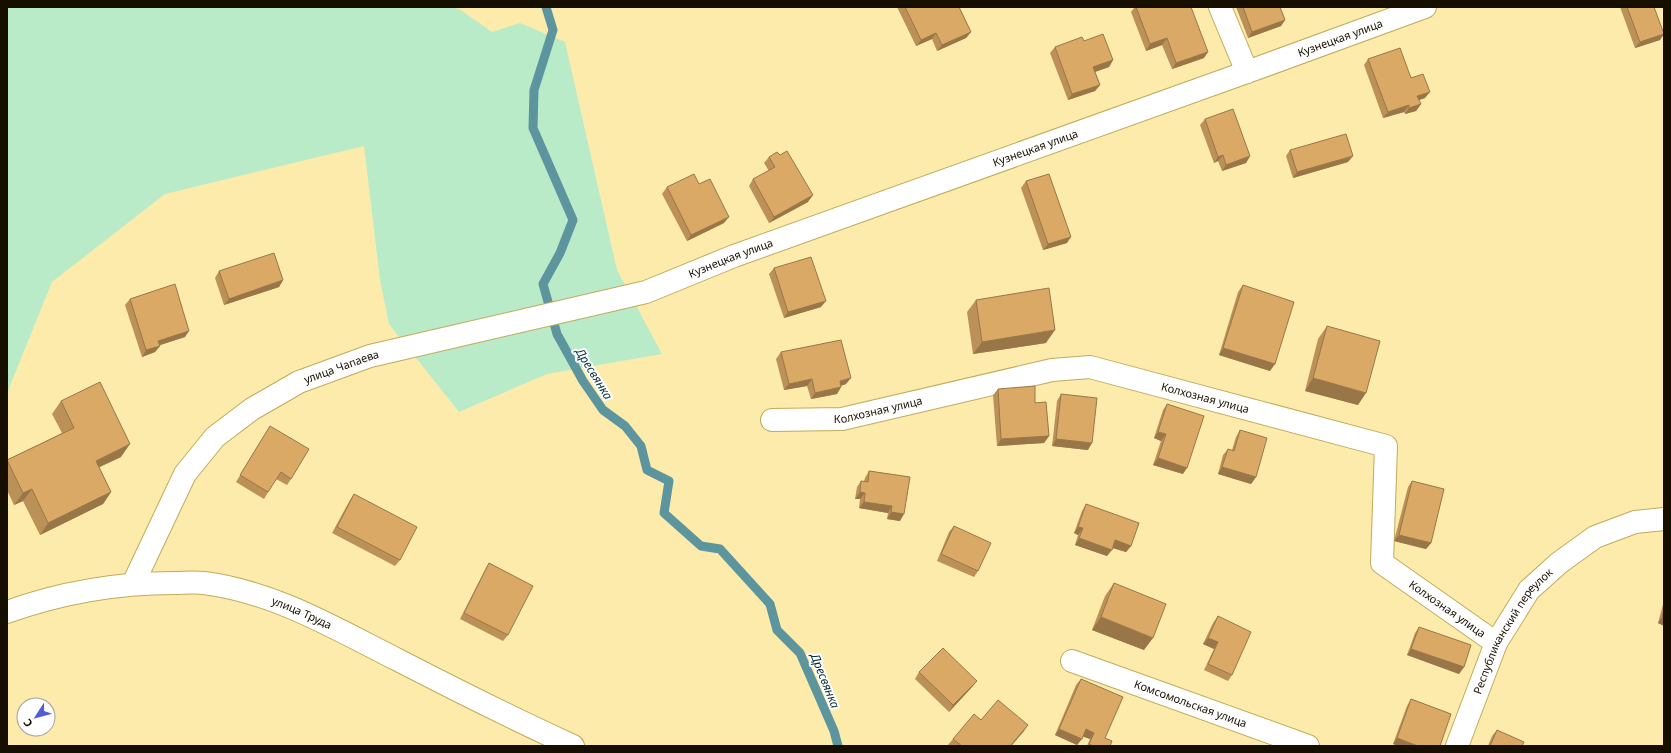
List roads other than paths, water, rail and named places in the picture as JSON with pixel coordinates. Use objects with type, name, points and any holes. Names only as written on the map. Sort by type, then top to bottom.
[{"type":"street","points":[[1220,7],[1247,72]]},
{"type":"street","name":"Кузнецкая улица","points":[[646,292],[734,256],[1425,7]]},
{"type":"street","name":"улица Чапаева","points":[[133,584],[185,474],[215,437],[252,409],[299,382],[370,356],[646,292]]},
{"type":"street","name":"Колхозная улица","points":[[772,420],[842,419],[1052,370],[1090,367],[1386,446],[1382,563],[1496,642]]},
{"type":"street","name":"Республиканский переулок","points":[[1457,746],[1496,642],[1529,590],[1559,563],[1595,537],[1634,522],[1664,519]]},
{"type":"street","name":"улица Труда","points":[[7,612],[54,597],[133,584],[203,583],[240,590],[280,602],[485,705],[573,746]]},
{"type":"street","name":"Комсомольская улица","points":[[1072,661],[1308,746]]},
{"type":"waterway","name":"Дресвянка","points":[[546,7],[553,30],[534,90],[533,128],[573,220],[560,253],[543,284],[557,334],[583,381],[603,410],[625,426],[641,446],[647,470],[669,481],[664,513],[701,546],[720,549],[770,604],[777,630],[800,653],[834,731],[838,746]]}]
